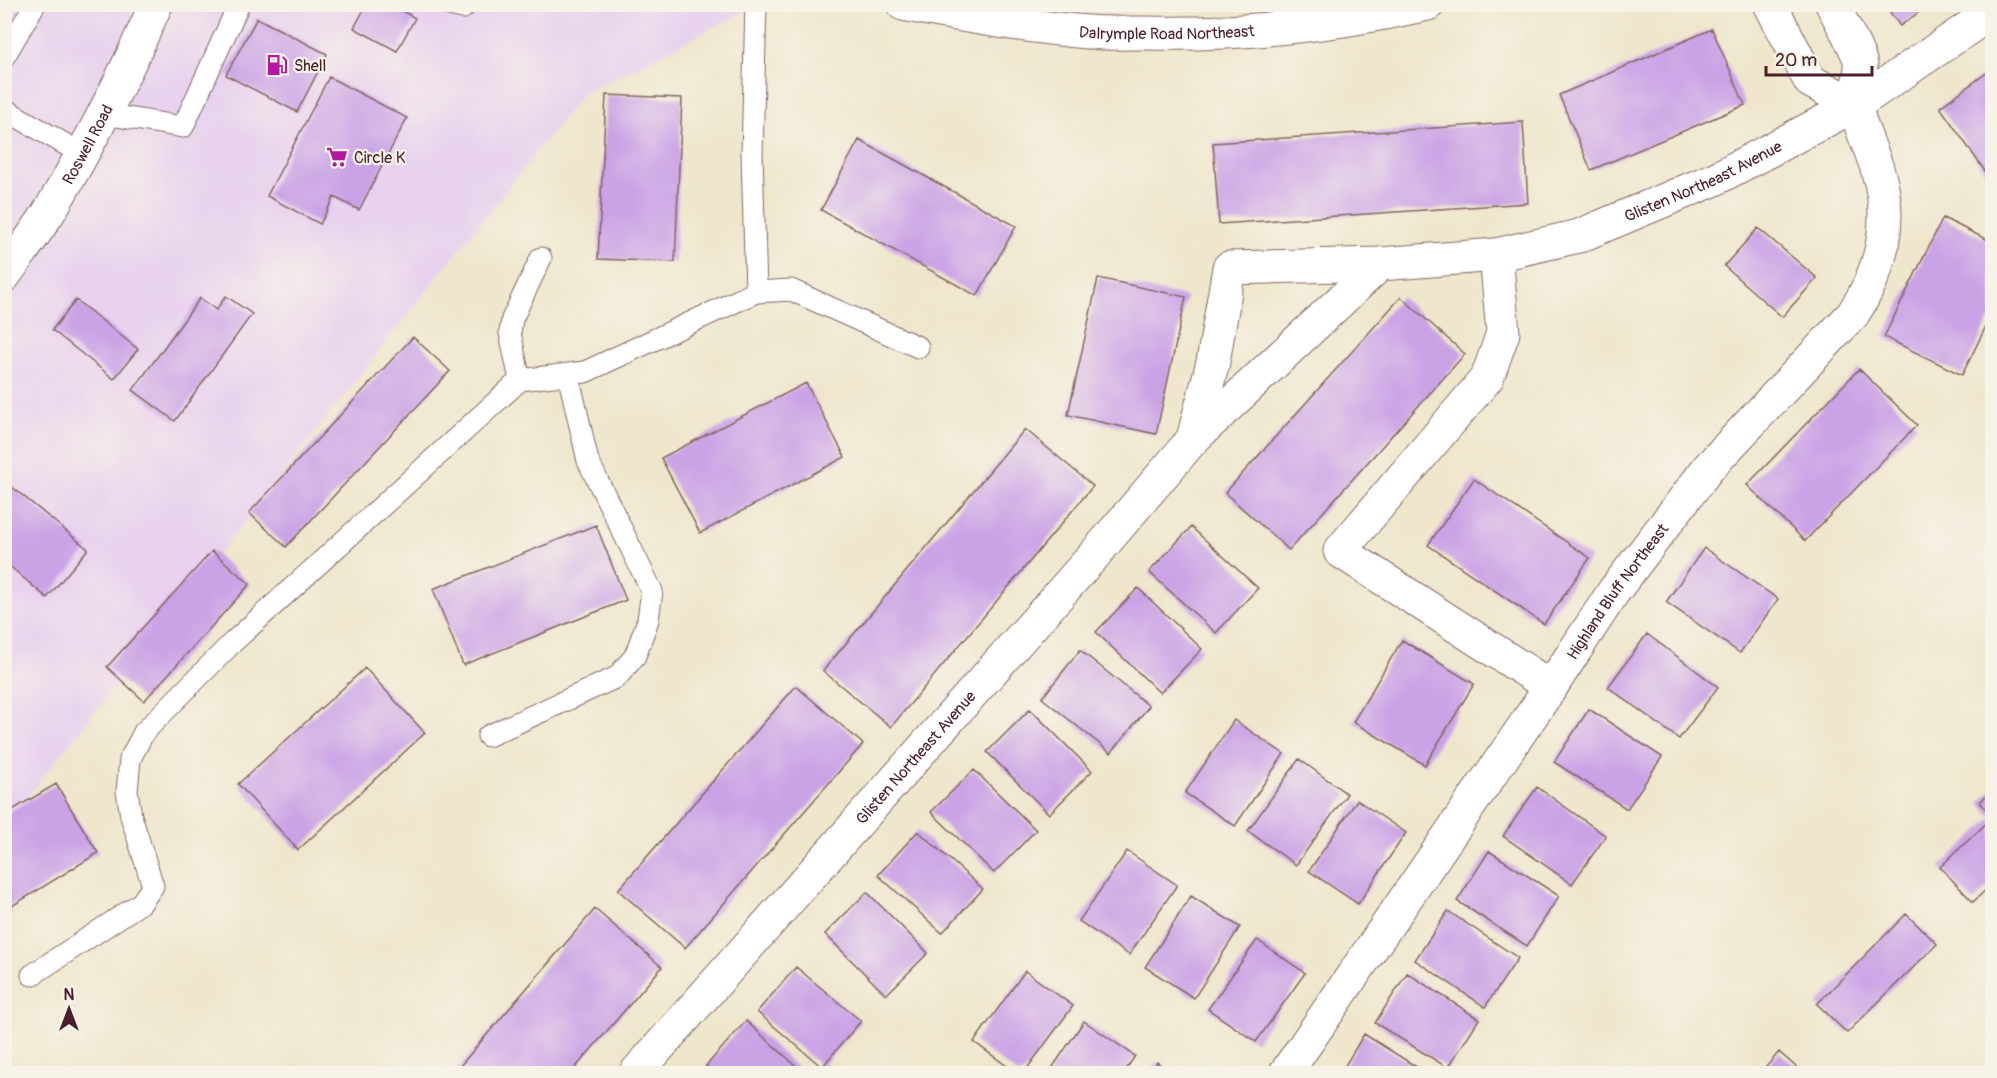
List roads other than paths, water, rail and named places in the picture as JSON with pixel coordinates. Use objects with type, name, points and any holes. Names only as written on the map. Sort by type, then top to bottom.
[{"type":"street","name":"Roswell Road","points":[[4,276],[47,214],[82,154],[132,60],[156,4]]},
{"type":"street","name":"Dalrymple Road Northeast","points":[[903,4],[973,18],[1090,32],[1196,34],[1290,16],[1385,14],[1428,4]]},
{"type":"street","points":[[1770,4],[1810,81],[1855,105]]},
{"type":"street","name":"Highland Bluff Northeast","points":[[1286,1074],[1551,687],[1614,591],[1710,467],[1853,315],[1864,298],[1876,271],[1881,252],[1885,220],[1884,200],[1879,173],[1855,105],[1861,64],[1832,4]]},
{"type":"street","name":"Glisten Northeast Avenue","points":[[1193,439],[1213,362],[1228,268],[1380,264],[1496,255],[1579,236],[1715,179],[1855,105],[1992,12]]},
{"type":"street","points":[[1496,255],[1503,333],[1487,378],[1340,551],[1551,687]]},
{"type":"street","name":"Glisten Northeast Avenue","points":[[634,1074],[1096,553],[1193,439],[1380,264]]},
{"type":"lane","points":[[104,114],[183,127],[239,4]]},
{"type":"lane","points":[[445,4],[463,8],[464,4]]},
{"type":"lane","points":[[756,4],[752,154],[756,292]]},
{"type":"lane","points":[[6,50],[28,7]]},
{"type":"lane","points":[[4,109],[82,154]]},
{"type":"lane","points":[[520,380],[510,333],[512,319],[541,258]]},
{"type":"lane","points":[[32,975],[141,903],[153,886],[131,816],[127,791],[130,759],[144,732],[232,643],[520,380],[585,372],[756,292],[791,290],[918,347]]},
{"type":"lane","points":[[488,736],[617,677],[635,656],[648,620],[652,591],[588,461],[568,374]]},
{"type":"place","name":"Shell","points":[[277,65]]},
{"type":"place","name":"Circle K","points":[[337,157]]}]
